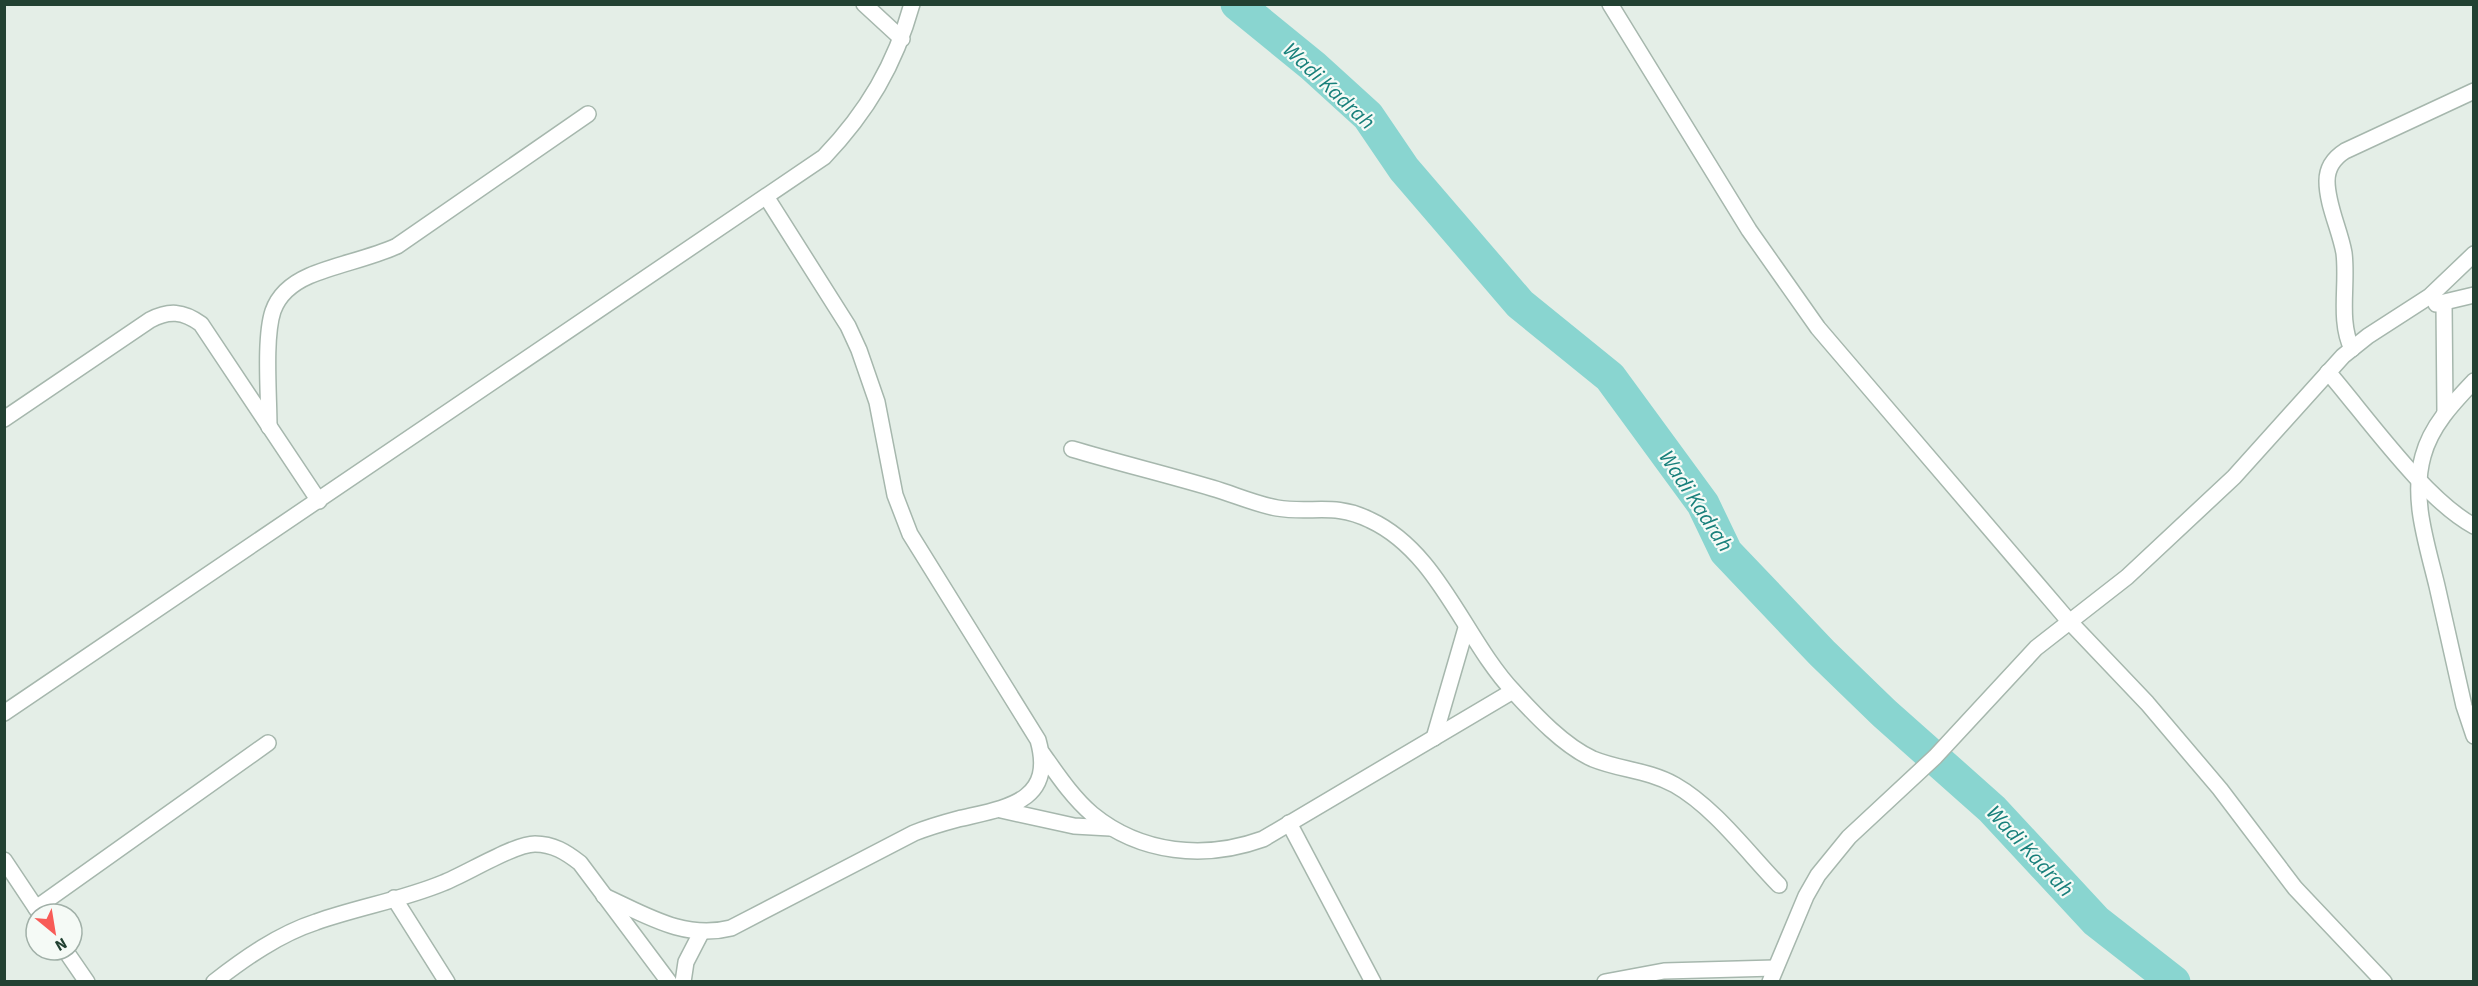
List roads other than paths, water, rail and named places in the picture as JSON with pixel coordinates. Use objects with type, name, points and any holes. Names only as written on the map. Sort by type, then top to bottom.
[{"type":"street","points":[[864,4],[902,39]]},
{"type":"street","points":[[4,713],[768,198],[824,157],[849,131],[882,82],[902,39],[912,4]]},
{"type":"street","points":[[1610,4],[1749,230],[1818,328],[2068,620],[2147,703],[2220,789],[2323,921],[2384,981]]},
{"type":"street","points":[[2352,349],[2344,324],[2346,278],[2344,252],[2327,188],[2330,167],[2345,151],[2474,91]]},
{"type":"street","points":[[269,427],[270,328],[273,310],[282,295],[295,283],[311,275],[371,258],[397,246],[588,114]]},
{"type":"street","points":[[768,198],[838,310],[859,350],[877,402],[895,495],[910,534],[1038,740],[1042,753],[1073,794],[1111,828]]},
{"type":"street","points":[[1605,981],[1664,971],[1772,975],[1806,896],[1833,855],[1935,757],[2006,678],[2068,620],[2127,577],[2174,535],[2272,439],[2328,372],[2352,349],[2448,282],[2474,254]]},
{"type":"street","points":[[2412,309],[2474,295]]},
{"type":"street","points":[[2444,303],[2445,413]]},
{"type":"street","points":[[5,417],[150,320],[162,314],[176,312],[189,316],[201,324],[319,501]]},
{"type":"street","points":[[2328,372],[2419,478],[2438,498],[2474,526]]},
{"type":"street","points":[[2474,381],[2445,413],[2432,433],[2423,455],[2419,478],[2420,512],[2464,706],[2474,736]]},
{"type":"street","points":[[1072,449],[1277,508],[1340,509],[1373,521],[1388,530],[1418,558],[1513,691],[1582,753],[1607,763],[1659,777],[1694,798],[1779,885]]},
{"type":"street","points":[[1434,738],[1466,628]]},
{"type":"street","points":[[1001,810],[1074,826],[1111,828],[1160,848],[1212,852],[1238,848],[1263,839],[1513,691]]},
{"type":"street","points":[[50,902],[268,743]]},
{"type":"street","points":[[604,896],[671,927],[701,933],[731,928],[929,827],[1001,810],[1022,801],[1032,791],[1038,780],[1042,753]]},
{"type":"street","points":[[1289,823],[1373,981]]},
{"type":"street","points":[[214,981],[239,963],[314,922],[440,885],[519,847],[533,844],[550,846],[567,852],[580,863],[669,981]]},
{"type":"street","points":[[4,860],[32,902]]},
{"type":"street","points":[[394,898],[447,981]]},
{"type":"street","points":[[683,981],[686,962],[701,933]]},
{"type":"street","points":[[74,962],[87,981]]},
{"type":"waterway","name":"Wadi Kadrah","points":[[1237,4],[1313,66],[1368,116],[1404,169],[1520,304],[1610,377],[1703,504],[1726,552],[1822,653],[1884,713],[1992,809],[2096,921],[2174,982]]}]
